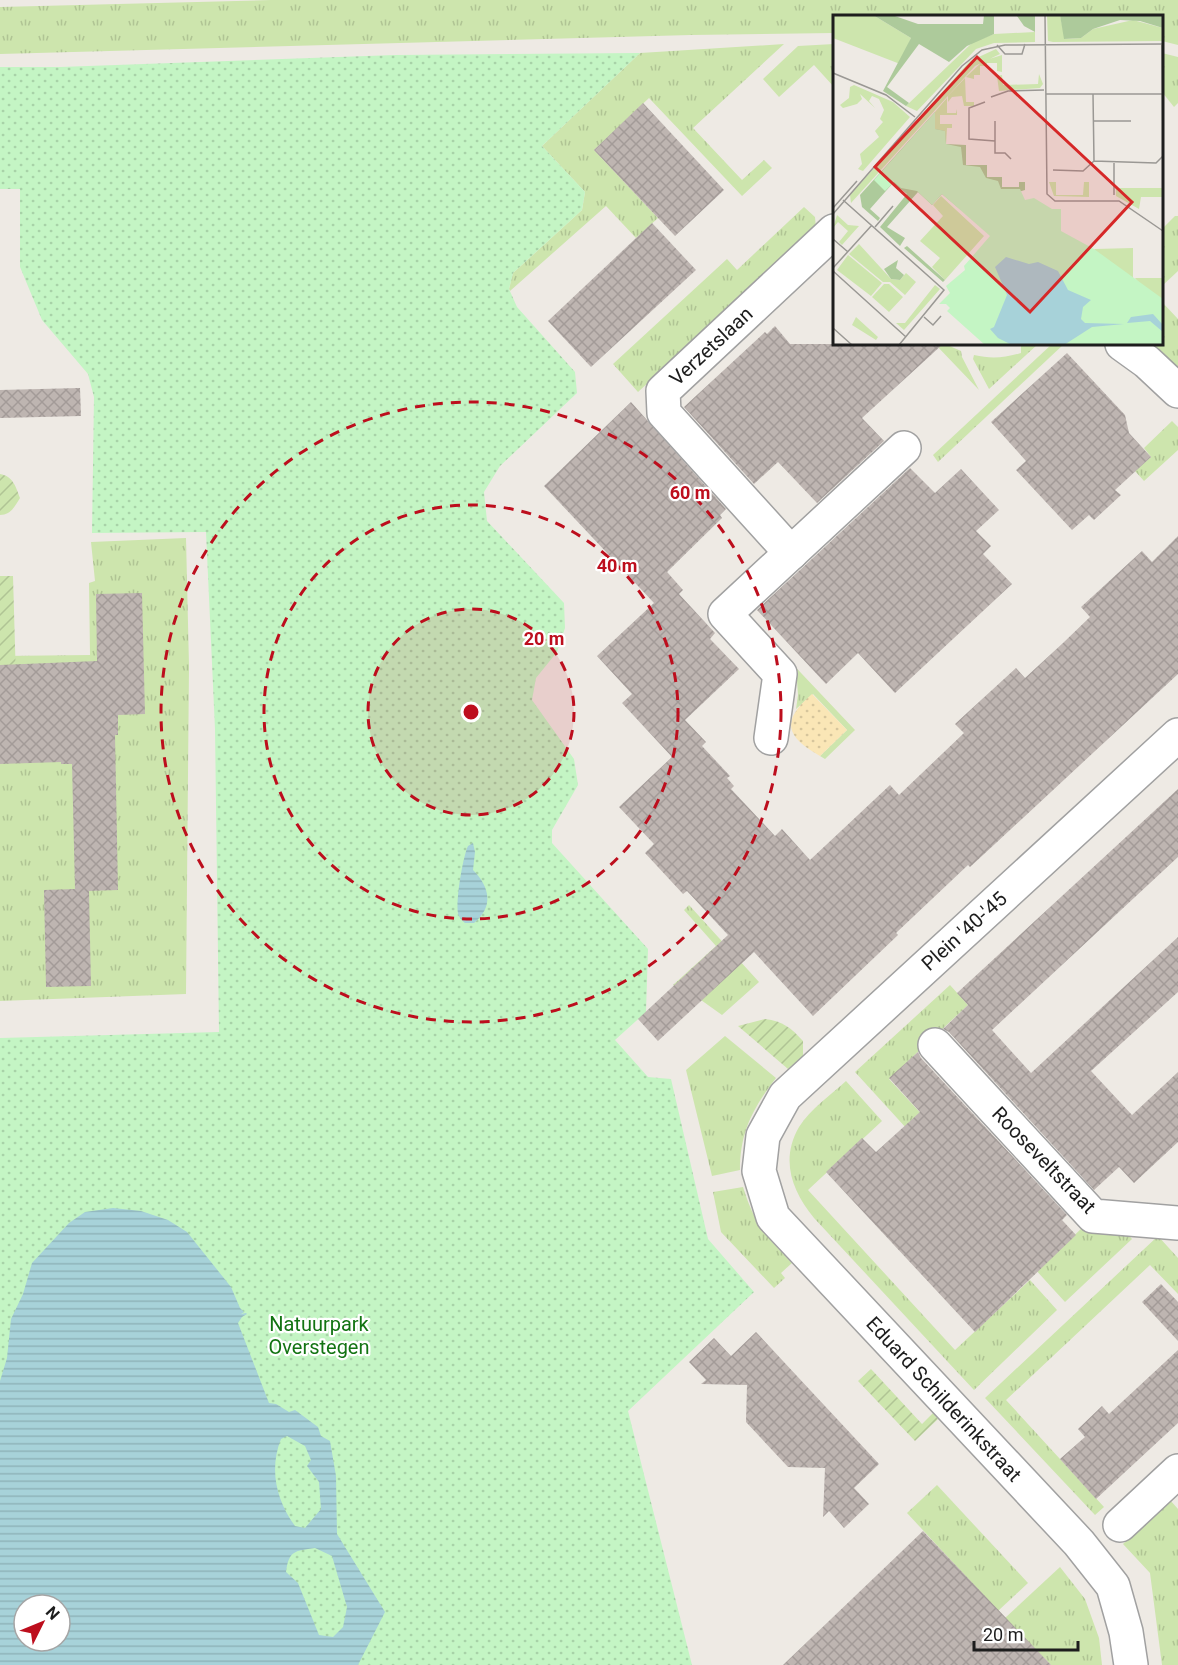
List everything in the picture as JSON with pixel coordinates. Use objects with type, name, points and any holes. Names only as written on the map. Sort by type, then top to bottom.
[{"type":"street","name":"Verzetslaan","points":[[791,553],[664,413],[663,391],[833,232]]},
{"type":"street","points":[[1123,345],[1147,362],[1178,391]]},
{"type":"street","points":[[771,738],[780,674],[725,614],[904,448]]},
{"type":"street","name":"Plein '40-'45","points":[[763,1136],[785,1096],[1178,735]]},
{"type":"street","name":"Rooseveltstraat","points":[[935,1044],[1093,1216],[1178,1223]]},
{"type":"street","name":"Eduard Schilderinkstraat","points":[[763,1136],[759,1171],[773,1217],[1088,1554],[1113,1586],[1126,1632],[1131,1665]]},
{"type":"street","points":[[1120,1525],[1178,1471]]},
{"type":"green space","points":[[271,0],[1178,0],[1178,45],[1163,41],[1163,15],[833,15],[833,33],[0,54],[0,7]]},
{"type":"green space","points":[[784,44],[693,128],[742,180],[764,160],[772,168],[742,196],[649,98],[594,150],[658,218],[636,238],[606,206],[510,291],[513,273],[582,210],[585,192],[542,146],[640,53]]},
{"type":"green space","points":[[833,44],[833,86],[814,65],[779,97],[763,79],[798,46]]},
{"type":"green space","name":"Natuurpark Overstegen","points":[[640,53],[542,146],[585,192],[582,210],[513,273],[509,289],[517,307],[575,372],[577,393],[500,466],[484,492],[487,521],[564,603],[565,628],[557,652],[536,678],[532,700],[574,759],[578,785],[552,830],[552,843],[648,949],[646,1012],[615,1040],[648,1077],[671,1079],[708,1239],[754,1292],[628,1411],[692,1665],[0,1665],[0,1038],[219,1032],[215,729],[206,532],[92,533],[94,397],[88,374],[42,320],[20,267],[20,189],[0,189],[0,67],[60,67],[395,55]]},
{"type":"green space","points":[[1163,53],[1178,57],[1178,103],[1174,107],[1163,93]]},
{"type":"green space","points":[[804,207],[815,217],[816,228],[638,392],[613,364],[727,259],[737,270]]},
{"type":"green space","points":[[1175,216],[1178,216],[1178,271],[1163,285],[1163,228]]},
{"type":"green space","points":[[1163,303],[1178,319],[1178,369],[1147,345],[1163,345]]},
{"type":"green space","points":[[936,345],[947,345],[961,351],[979,390]]},
{"type":"green space","points":[[1021,345],[1037,345],[989,389],[973,359],[974,355],[1003,357],[1021,353]]},
{"type":"green space","points":[[1051,345],[1063,345],[938,462],[933,455]]},
{"type":"green space","points":[[1172,421],[1178,427],[1178,450],[1144,481],[1135,471],[1151,457],[1144,448]]},
{"type":"green space","points":[[0,474],[11,480],[20,498],[10,512],[4,515],[0,515]]},
{"type":"green space","points":[[186,538],[189,666],[186,994],[0,1001],[0,656],[90,655],[89,583],[95,581],[91,542]]},
{"type":"green space","points":[[0,576],[13,576],[16,681],[0,682]]},
{"type":"green space","points":[[749,618],[855,730],[825,759],[820,756],[847,730],[813,694],[796,709],[797,681]]},
{"type":"green space","points":[[689,905],[759,982],[722,1015],[694,995],[673,985],[716,946],[684,910]]},
{"type":"green space","points":[[950,985],[968,1005],[889,1079],[1053,1256],[1086,1224],[1123,1229],[1132,1239],[1065,1302],[855,1072]]},
{"type":"green space","points":[[765,1019],[777,1021],[786,1026],[803,1041],[803,1056],[788,1069],[738,1026]]},
{"type":"green space","points":[[725,1036],[776,1078],[749,1121],[742,1144],[740,1170],[712,1176],[686,1070]]},
{"type":"green space","points":[[846,1081],[882,1121],[808,1190],[955,1350],[1030,1280],[1057,1310],[974,1390],[814,1218],[795,1186],[790,1163],[793,1139],[804,1120]]},
{"type":"green space","points":[[743,1187],[762,1229],[792,1263],[781,1273],[785,1278],[774,1288],[721,1232],[713,1192]]},
{"type":"green space","points":[[1158,1236],[1178,1258],[1178,1294],[1150,1265],[1006,1400],[1104,1507],[1095,1515],[985,1398]]},
{"type":"green space","points":[[871,1369],[922,1424],[933,1413],[938,1419],[915,1441],[858,1381]]},
{"type":"green space","points":[[937,1485],[1028,1583],[998,1611],[907,1513]]},
{"type":"green space","points":[[1170,1500],[1178,1509],[1178,1665],[1162,1665],[1150,1573],[1123,1544]]},
{"type":"green space","points":[[1060,1567],[1085,1599],[1099,1638],[1102,1665],[1051,1665],[1005,1618]]},
{"type":"sand","points":[[812,694],[847,730],[820,756],[800,742],[791,728],[795,712]]},
{"type":"water","points":[[473,843],[475,852],[473,870],[486,890],[487,904],[474,923],[465,923],[459,917],[458,893],[466,852],[468,846]]},
{"type":"water","points":[[113,1208],[141,1211],[168,1220],[187,1232],[231,1287],[244,1312],[241,1314],[247,1314],[238,1323],[269,1403],[276,1404],[289,1412],[295,1410],[318,1427],[321,1436],[330,1441],[336,1476],[337,1534],[385,1612],[358,1665],[0,1665],[0,1381],[7,1358],[11,1319],[23,1294],[32,1263],[69,1223],[85,1212]],"holes":[[[287,1436],[305,1446],[311,1460],[307,1466],[319,1482],[321,1509],[305,1528],[295,1526],[288,1516],[279,1495],[275,1473],[277,1450],[281,1439]],[[315,1548],[332,1556],[347,1607],[343,1627],[333,1637],[319,1635],[298,1583],[286,1572],[289,1559],[294,1553]]]},
{"type":"building","points":[[643,103],[724,190],[675,236],[594,150]]},
{"type":"building","points":[[652,223],[696,270],[591,367],[548,321]]},
{"type":"building","points":[[775,326],[790,344],[942,345],[862,418],[884,441],[817,503],[778,462],[754,484],[684,407],[765,332],[767,334]]},
{"type":"building","points":[[1067,353],[1125,415],[1129,433],[1151,457],[1115,490],[1121,495],[1094,520],[1089,515],[1072,530],[1016,470],[1026,461],[991,422]]},
{"type":"building","points":[[80,388],[81,416],[0,418],[0,390]]},
{"type":"building","points":[[631,402],[726,509],[720,515],[722,518],[667,572],[683,590],[679,594],[715,633],[710,639],[739,669],[685,720],[706,742],[702,746],[730,776],[727,778],[734,786],[731,789],[775,836],[782,829],[810,860],[890,785],[899,795],[964,733],[955,724],[1016,668],[1025,678],[1063,643],[1090,617],[1081,607],[1142,551],[1152,562],[1178,536],[1178,674],[970,867],[968,865],[813,1016],[754,952],[658,1041],[638,1019],[728,935],[687,891],[683,894],[645,853],[654,844],[619,807],[672,757],[622,703],[632,694],[597,656],[654,603],[544,486]]},
{"type":"building","points":[[910,468],[935,493],[961,469],[999,510],[976,531],[991,546],[983,554],[1012,584],[895,693],[858,653],[826,684],[757,610]]},
{"type":"building","points":[[142,593],[145,714],[118,715],[118,735],[115,735],[118,890],[89,891],[91,986],[46,987],[44,890],[75,889],[72,764],[61,764],[61,762],[0,764],[0,665],[97,661],[96,594]]},
{"type":"building","points":[[1178,789],[1178,857],[992,1030],[1031,1073],[1178,937],[1178,992],[1091,1071],[1132,1115],[1178,1072],[1178,1142],[1134,1183],[1119,1167],[1094,1190],[949,1032],[943,1029],[968,1005],[957,993]]},
{"type":"building","points":[[918,1052],[921,1058],[1067,1215],[1062,1220],[1076,1235],[975,1332],[826,1172],[862,1138],[876,1152],[920,1112],[889,1078]]},
{"type":"building","points":[[1161,1284],[1178,1302],[1178,1341],[1142,1302]]},
{"type":"building","points":[[756,1332],[879,1464],[854,1488],[869,1504],[844,1528],[829,1511],[823,1517],[825,1468],[788,1467],[746,1422],[747,1385],[701,1384],[706,1380],[689,1362],[714,1338],[731,1356]]},
{"type":"building","points":[[1178,1350],[1178,1423],[1096,1499],[1060,1459],[1085,1437],[1078,1429],[1102,1406],[1109,1414]]},
{"type":"building","points":[[923,1531],[1051,1665],[783,1665],[830,1620]]}]
